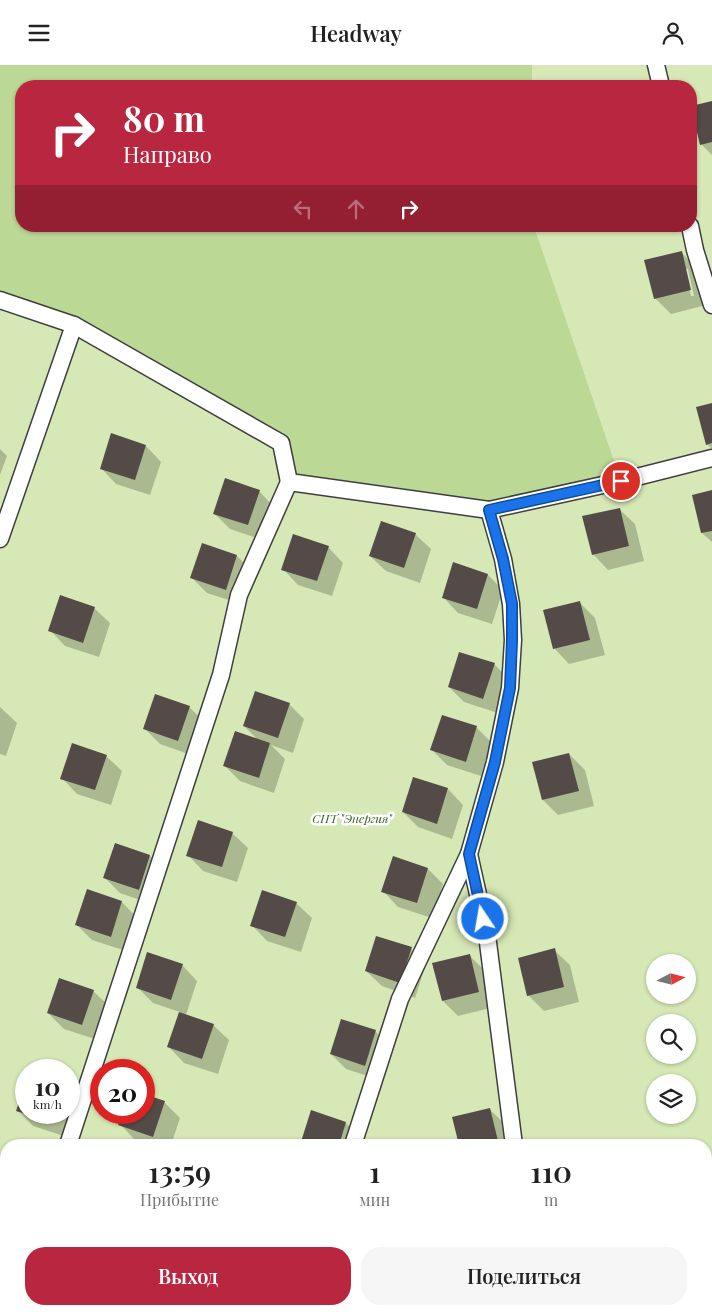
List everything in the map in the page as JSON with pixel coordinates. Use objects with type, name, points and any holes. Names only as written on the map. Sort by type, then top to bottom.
[{"type":"lane","points":[[656,65],[660,80]]},
{"type":"lane","points":[[691,232],[712,305]]},
{"type":"lane","points":[[0,300],[74,325],[280,443],[289,481],[239,595],[221,675],[70,1139]]},
{"type":"lane","points":[[0,539],[74,325]]},
{"type":"lane","points":[[289,481],[489,510],[712,458]]},
{"type":"lane","points":[[355,1139],[400,999],[469,854],[495,762],[510,688],[512,604],[503,559],[489,510]]},
{"type":"lane","points":[[469,854],[487,935],[513,1139]]},
{"type":"green space","points":[[0,65],[532,65],[532,80],[15,80],[15,232],[536,232],[621,481],[489,510],[289,482],[280,443],[74,325],[0,300]]},
{"type":"green space","name":"СНТ \"Энергия\"","points":[[532,65],[712,65],[712,1139],[0,1139],[0,300],[621,481],[536,232],[697,232],[697,80],[532,80]]},
{"type":"building","points":[[712,101],[712,142],[700,145],[697,132],[697,105]]},
{"type":"building","points":[[682,251],[691,290],[654,299],[644,260]]},
{"type":"building","points":[[712,403],[712,443],[706,445],[696,407]]},
{"type":"building","points":[[111,433],[146,445],[135,480],[100,469]]},
{"type":"building","points":[[225,478],[260,490],[248,525],[213,514]]},
{"type":"building","points":[[712,490],[712,531],[701,533],[692,495]]},
{"type":"building","points":[[620,508],[629,546],[592,555],[582,516]]},
{"type":"building","points":[[381,521],[416,533],[404,568],[369,556]]},
{"type":"building","points":[[293,534],[329,546],[317,581],[281,570]]},
{"type":"building","points":[[202,543],[237,555],[226,590],[190,578]]},
{"type":"building","points":[[453,562],[488,574],[477,609],[442,598]]},
{"type":"building","points":[[60,595],[95,607],[83,643],[48,631]]},
{"type":"building","points":[[580,601],[590,640],[553,649],[543,610]]},
{"type":"building","points":[[459,652],[495,663],[483,699],[448,687]]},
{"type":"building","points":[[255,691],[290,703],[278,738],[243,726]]},
{"type":"building","points":[[155,694],[190,706],[178,741],[143,729]]},
{"type":"building","points":[[442,715],[477,726],[466,762],[430,750]]},
{"type":"building","points":[[235,731],[270,743],[259,778],[223,766]]},
{"type":"building","points":[[72,743],[107,755],[95,790],[60,779]]},
{"type":"building","points":[[569,753],[579,791],[542,800],[532,762]]},
{"type":"building","points":[[413,777],[448,788],[437,824],[402,812]]},
{"type":"building","points":[[198,820],[233,832],[222,867],[186,856]]},
{"type":"building","points":[[115,843],[150,855],[139,890],[103,878]]},
{"type":"building","points":[[393,856],[428,868],[417,903],[381,892]]},
{"type":"building","points":[[87,889],[122,901],[111,937],[75,925]]},
{"type":"building","points":[[262,890],[297,902],[285,937],[250,926]]},
{"type":"building","points":[[376,936],[412,947],[400,983],[365,971]]},
{"type":"building","points":[[555,948],[564,987],[527,996],[518,958]]},
{"type":"building","points":[[147,952],[183,964],[171,1000],[136,988]]},
{"type":"building","points":[[470,954],[479,992],[442,1001],[432,963]]},
{"type":"building","points":[[59,978],[94,990],[82,1025],[47,1013]]},
{"type":"building","points":[[179,1012],[214,1024],[202,1059],[167,1047]]},
{"type":"building","points":[[341,1019],[376,1030],[365,1066],[330,1054]]},
{"type":"building","points":[[155,1098],[165,1101],[153,1137],[118,1125],[155,1124]]},
{"type":"building","points":[[490,1108],[498,1139],[458,1139],[452,1117]]},
{"type":"building","points":[[311,1110],[346,1122],[341,1139],[302,1139]]},
{"type":"route","points":[[483,919],[469,854],[495,762],[510,688],[512,640],[512,604],[503,559],[489,510],[621,481]]}]
